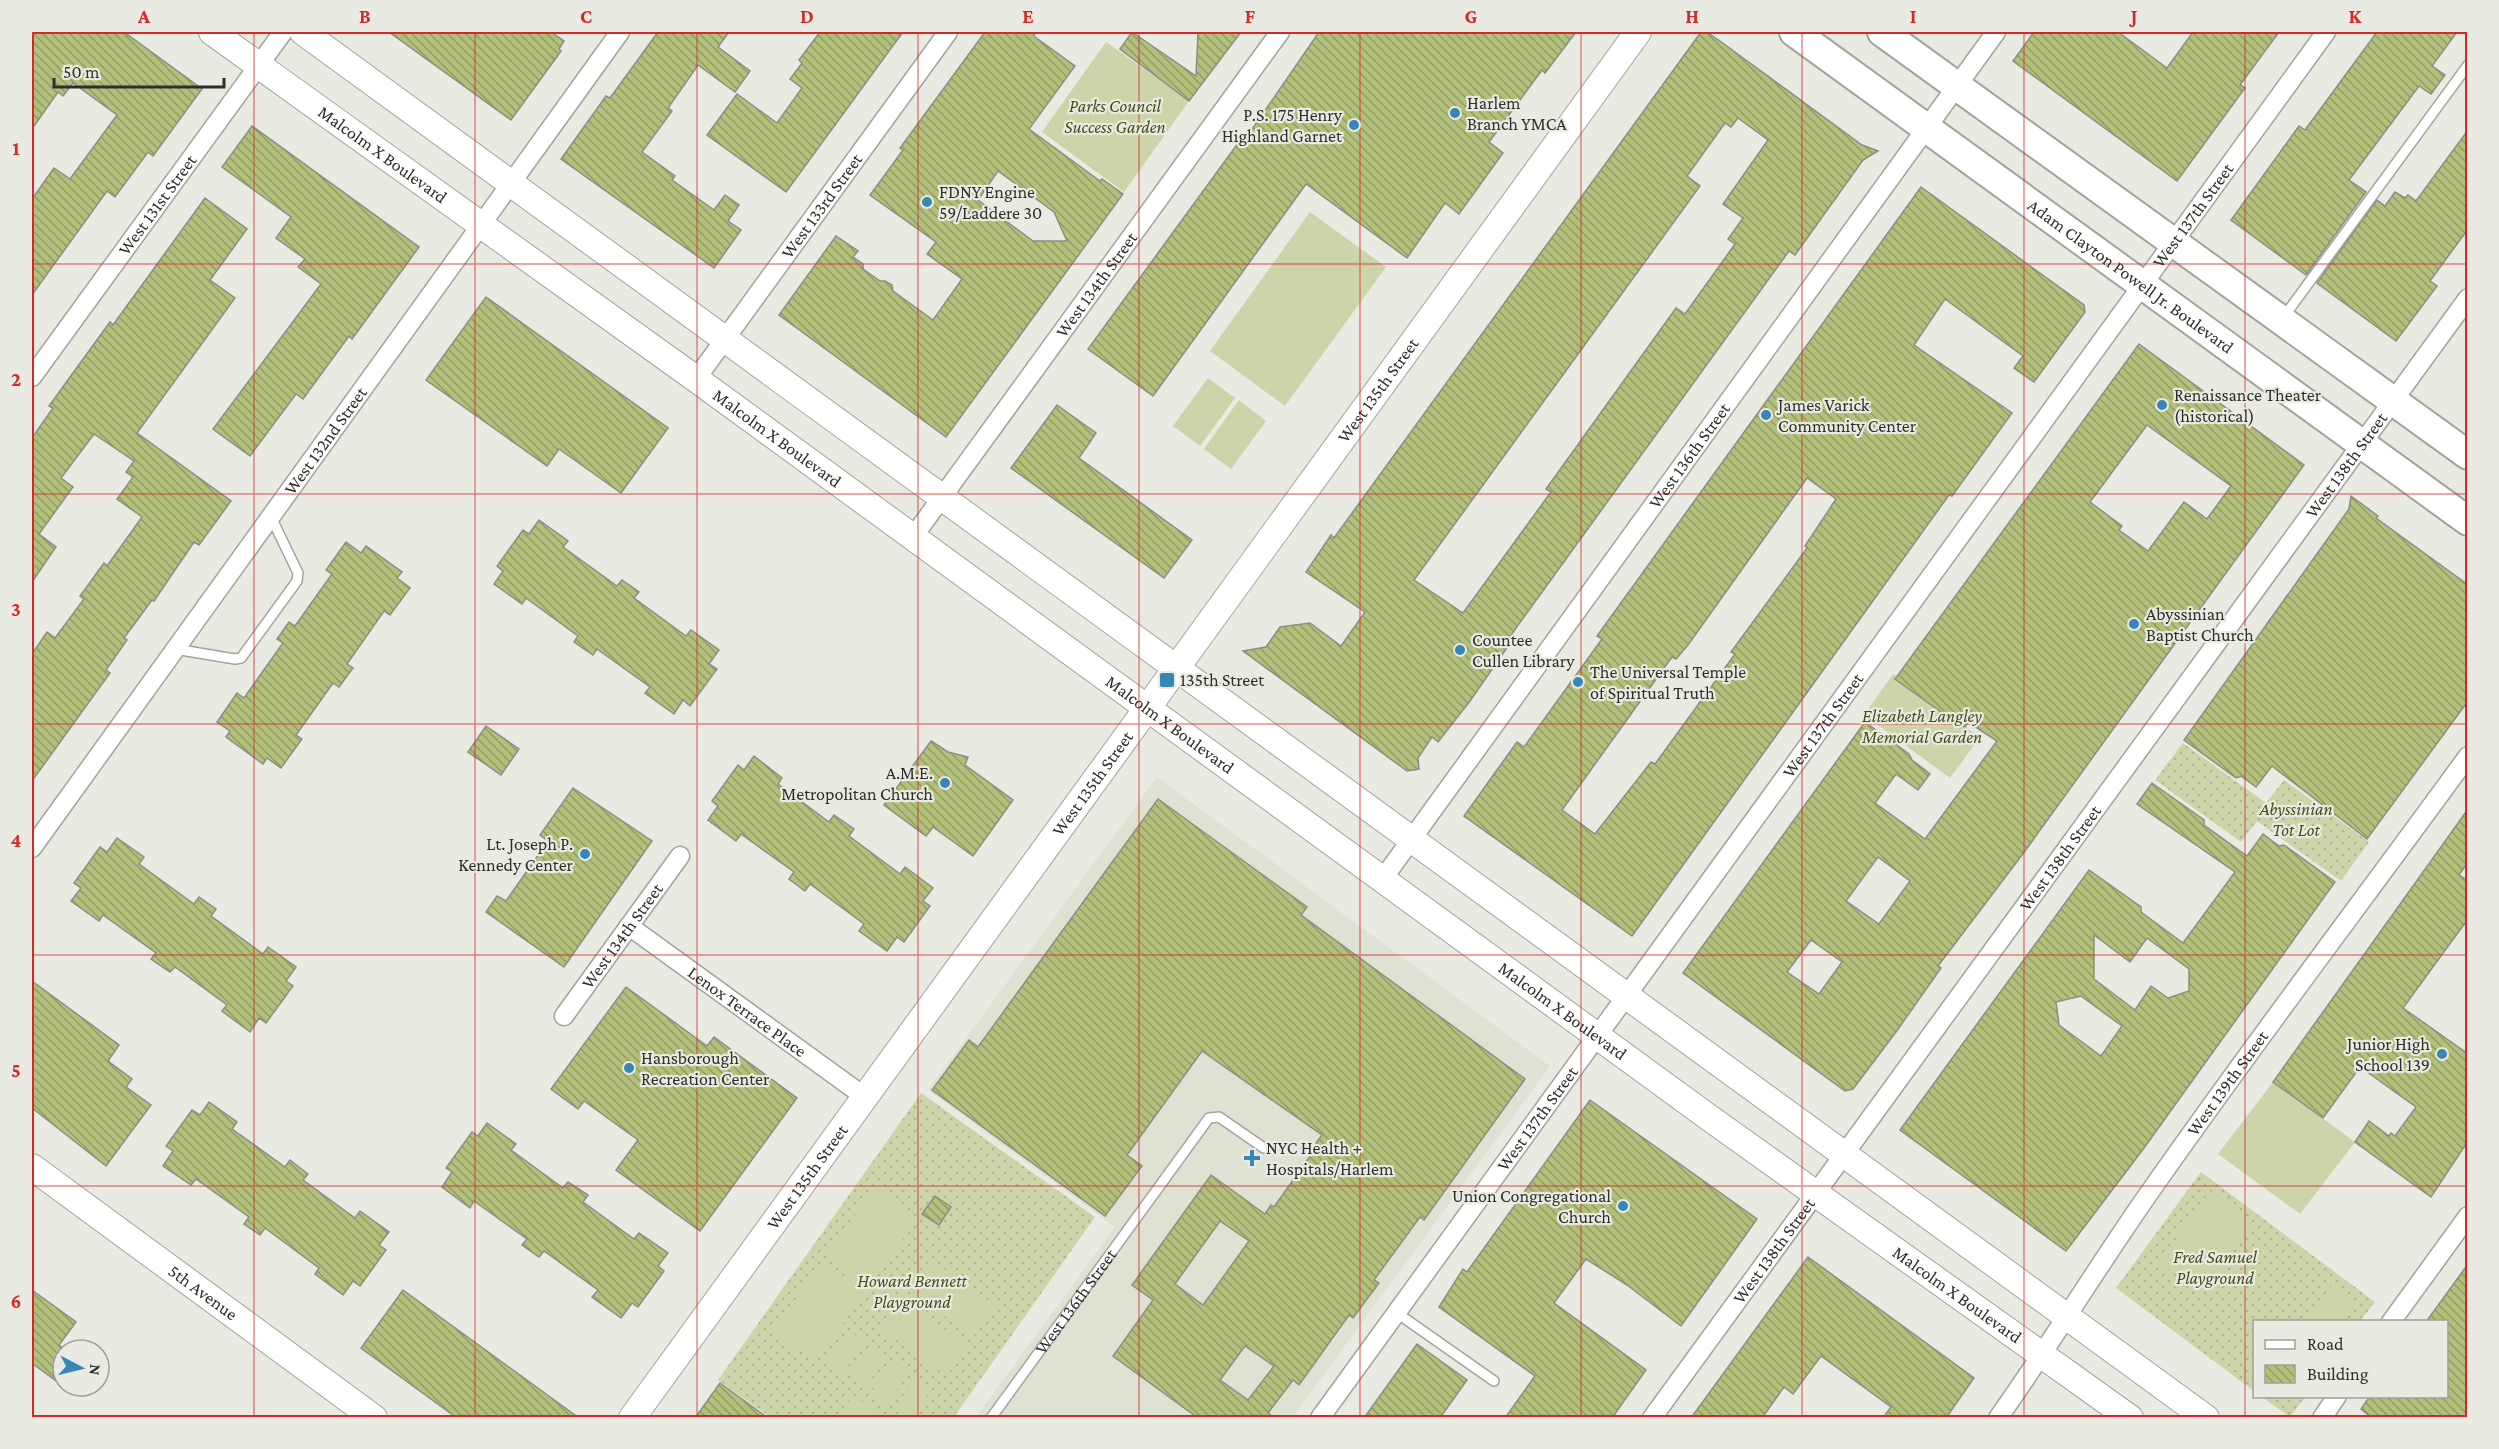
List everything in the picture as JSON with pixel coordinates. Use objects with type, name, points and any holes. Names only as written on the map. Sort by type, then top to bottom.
[{"type":"main road","name":"Malcolm X Boulevard","points":[[212,32],[696,379],[1598,1037],[2044,1354],[2130,1418]]},
{"type":"main road","points":[[303,32],[962,516],[2206,1418]]},
{"type":"main road","name":"West 135th Street","points":[[632,1418],[1638,32]]},
{"type":"main road","name":"Adam Clayton Powell Jr. Boulevard","points":[[1794,32],[2468,521]]},
{"type":"main road","points":[[1882,32],[2468,455]]},
{"type":"main road","name":"5th Avenue","points":[[32,1167],[374,1418]]},
{"type":"street","name":"West 131st Street","points":[[32,377],[283,32]]},
{"type":"street","name":"West 132nd Street","points":[[32,848],[620,32]]},
{"type":"street","name":"West 133rd Street","points":[[696,379],[948,32]]},
{"type":"street","name":"West 134th Street","points":[[913,537],[1280,32]]},
{"type":"street","name":"West 136th Street","points":[[1382,880],[1996,32]]},
{"type":"street","name":"West 137th Street","points":[[1320,1418],[2326,32]]},
{"type":"street","name":"West 138th Street","points":[[1652,1418],[2468,298]]},
{"type":"street","name":"West 139th Street","points":[[1998,1418],[2044,1354],[2148,1194],[2468,756]]},
{"type":"street","name":"West 134th Street","points":[[564,1016],[680,856]]},
{"type":"street","name":"Lenox Terrace Place","points":[[629,926],[866,1097]]},
{"type":"street","points":[[2392,1320],[2468,1216]]},
{"type":"street","points":[[2322,1418],[2336,1398]]},
{"type":"lane","points":[[2281,320],[2466,70]]},
{"type":"lane","points":[[175,649],[235,659],[241,658],[290,591],[298,575],[271,517]]},
{"type":"lane","name":"West 136th Street","points":[[991,1418],[1209,1118],[1219,1117],[1264,1148]]},
{"type":"lane","points":[[1397,1313],[1494,1381]]},
{"type":"shaded area","name":"NYC Health + Hospitals/Harlem","points":[[1157,777],[1550,1066],[1292,1418],[976,1417],[1115,1227],[928,1090]]},
{"type":"green space","name":"Parks Council Success Garden","points":[[1106,42],[1189,101],[1124,192],[1042,132]]},
{"type":"green space","points":[[1310,212],[1386,267],[1285,406],[1210,351]]},
{"type":"green space","points":[[1208,378],[1235,398],[1200,446],[1173,426]]},
{"type":"green space","points":[[1239,400],[1266,421],[1231,469],[1204,449]]},
{"type":"green space","name":"Elizabeth Langley Memorial Garden","points":[[1893,674],[1980,737],[1950,778],[1864,715]]},
{"type":"green space","name":"Abyssinian Tot Lot","points":[[2183,743],[2266,803],[2284,780],[2369,842],[2341,881],[2257,821],[2241,842],[2155,780]]},
{"type":"green space","points":[[2273,1082],[2355,1142],[2300,1214],[2218,1154]]},
{"type":"green space","name":"Howard Bennett Playground","points":[[921,1093],[1095,1217],[954,1417],[770,1417],[718,1380]]},
{"type":"green space","name":"Fred Samuel Playground","points":[[2201,1172],[2375,1302],[2361,1320],[2253,1320],[2253,1390],[2116,1288]]},
{"type":"green space","points":[[875,1187],[918,1219],[868,1287],[825,1255]]},
{"type":"green space","points":[[2210,1191],[2252,1222],[2201,1293],[2159,1262]]},
{"type":"green space","points":[[930,1259],[995,1305],[973,1337],[909,1291]]},
{"type":"green space","points":[[823,1261],[865,1292],[815,1362],[772,1332]]},
{"type":"green space","points":[[2333,1284],[2356,1301],[2342,1320],[2306,1320]]},
{"type":"green space","points":[[903,1299],[968,1346],[947,1376],[881,1329]]},
{"type":"green space","points":[[850,1331],[865,1342],[843,1373],[828,1361]]},
{"type":"green space","points":[[871,1346],[887,1358],[864,1388],[849,1376]]},
{"type":"green space","points":[[894,1362],[909,1374],[886,1404],[871,1392]]},
{"type":"green space","points":[[916,1379],[931,1390],[910,1417],[905,1417],[893,1409]]},
{"type":"green space","points":[[853,1395],[884,1417],[838,1417]]},
{"type":"green space","points":[[2263,1398],[2304,1398],[2290,1417]]},
{"type":"building","points":[[32,32],[124,32],[202,89],[153,156],[148,152],[115,197],[107,191],[32,295],[32,199],[54,168],[70,179],[117,115],[73,83],[63,96],[58,92],[32,129]]},
{"type":"building","points":[[389,32],[551,32],[564,41],[559,49],[561,51],[511,120]]},
{"type":"building","points":[[658,32],[729,32],[718,47],[750,71],[735,92],[698,65],[668,108],[672,111],[642,152],[675,176],[672,180],[714,210],[725,195],[739,205],[728,221],[741,230],[714,268],[561,159],[606,96],[610,98]]},
{"type":"building","points":[[820,32],[903,32],[786,192],[707,135],[737,94],[777,123],[802,88],[790,79],[802,63],[799,60]]},
{"type":"building","points":[[985,32],[1033,32],[1035,37],[1075,66],[1029,129],[1100,181],[1102,179],[1123,194],[946,437],[779,315],[836,236],[858,251],[853,257],[863,264],[863,269],[880,281],[892,285],[893,291],[933,320],[962,279],[927,254],[936,242],[870,195],[903,150],[900,148]],"holes":[[[998,171],[1054,212],[1067,241],[1033,241],[978,200]]]},
{"type":"building","points":[[1132,32],[1196,76],[1198,32],[1241,32],[1189,101],[1120,49]]},
{"type":"building","points":[[1319,32],[1576,32],[1545,73],[1542,70],[1489,142],[1503,153],[1459,214],[1445,203],[1407,258],[1306,184],[1153,396],[1088,349],[1241,139],[1244,141]]},
{"type":"building","points":[[1701,32],[1707,32],[1862,145],[1878,151],[1863,160],[1795,255],[1789,251],[1516,628],[1506,643],[1509,645],[1470,701],[1438,742],[1432,737],[1418,758],[1419,769],[1407,771],[1243,651],[1266,647],[1280,627],[1310,623],[1341,646],[1365,612],[1306,572],[1331,535],[1334,538]],"holes":[[[1738,118],[1768,140],[1723,204],[1743,218],[1728,239],[1735,244],[1685,314],[1676,308],[1546,489],[1551,492],[1463,613],[1414,580],[1700,186],[1687,176],[1725,123],[1731,127]]]},
{"type":"building","points":[[2034,32],[2118,32],[2167,68],[2193,32],[2279,32],[2240,85],[2245,88],[2177,181],[2013,61]]},
{"type":"building","points":[[2377,32],[2457,32],[2432,66],[2445,75],[2431,94],[2419,86],[2349,180],[2366,192],[2306,275],[2231,220],[2299,126],[2305,130]]},
{"type":"building","points":[[252,126],[419,247],[352,339],[349,336],[303,399],[296,394],[250,456],[213,429],[321,284],[298,267],[305,259],[276,238],[291,217],[222,167]]},
{"type":"building","points":[[2468,130],[2468,229],[2430,281],[2437,286],[2396,341],[2317,283],[2377,200],[2385,206],[2395,192],[2405,198],[2408,195],[2416,201]]},
{"type":"building","points":[[1921,187],[2084,305],[2085,312],[2034,382],[2014,368],[2023,356],[1945,299],[1914,345],[2012,413],[1952,496],[1949,495],[1632,936],[1464,816],[1517,742],[1524,747],[1602,639],[1597,636]],"holes":[[[1807,478],[1836,499],[1805,546],[1807,548],[1731,652],[1735,654],[1655,764],[1651,762],[1595,834],[1562,810],[1672,657],[1676,659],[1688,645]]]},
{"type":"building","points":[[205,198],[247,229],[210,280],[235,298],[137,433],[231,501],[199,545],[194,542],[154,601],[152,600],[124,638],[127,640],[106,670],[110,673],[32,781],[32,654],[47,632],[55,638],[84,599],[80,596],[104,563],[107,566],[142,517],[117,499],[133,477],[126,472],[134,461],[94,434],[61,478],[73,487],[39,534],[56,547],[32,582],[32,438],[53,408],[49,406],[110,322],[113,325]]},
{"type":"building","points":[[486,297],[668,428],[621,493],[559,449],[547,466],[426,380]]},
{"type":"building","points":[[2139,344],[2304,465],[2025,851],[1938,966],[1941,968],[1896,1032],[1853,1089],[1845,1091],[1683,973],[1865,722],[1909,754],[1912,760],[1930,774],[1918,790],[1896,774],[1875,803],[1925,839],[1997,741],[1968,722],[1965,727],[1895,679]],"holes":[[[2147,425],[2231,486],[2207,519],[2184,502],[2148,551],[2119,530],[2122,526],[2090,502]],[[1878,857],[1910,881],[1879,924],[1846,901]],[[1811,940],[1842,962],[1819,994],[1787,972]]]},
{"type":"building","points":[[1057,405],[1096,433],[1079,458],[1192,540],[1164,578],[1011,468]]},
{"type":"building","points":[[2351,496],[2378,516],[2376,518],[2468,585],[2468,701],[2367,839],[2272,766],[2256,787],[2241,776],[2236,778],[2184,740],[2349,509]]},
{"type":"building","points":[[539,520],[568,541],[563,547],[617,586],[622,580],[639,592],[634,598],[686,636],[691,630],[719,650],[709,664],[717,669],[690,706],[683,700],[674,714],[645,693],[650,687],[597,649],[593,655],[574,642],[578,636],[526,598],[522,604],[494,584],[503,571],[497,566],[523,530],[529,534]]},
{"type":"building","points":[[346,542],[361,553],[366,546],[402,572],[397,578],[410,588],[390,615],[384,611],[347,664],[353,668],[339,687],[333,683],[296,735],[302,739],[281,768],[267,758],[263,764],[226,737],[230,731],[217,722],[237,693],[244,698],[283,643],[277,639],[289,622],[295,626],[332,574],[326,570]]},
{"type":"building","points":[[486,726],[519,749],[501,775],[468,752]]},
{"type":"building","name":"A.M.E. Metropolitan Church","points":[[931,741],[948,752],[968,757],[965,765],[1013,800],[973,856],[933,827],[926,836],[884,805]]},
{"type":"building","points":[[754,756],[782,778],[778,784],[829,822],[834,815],[854,829],[849,836],[900,874],[905,867],[933,888],[923,901],[930,906],[904,942],[897,937],[887,951],[859,931],[864,924],[810,884],[805,891],[789,879],[794,872],[741,834],[736,841],[708,820],[718,806],[712,801],[738,765],[744,770]]},
{"type":"building","points":[[2152,783],[2204,820],[2204,825],[2247,856],[2263,834],[2279,846],[2284,845],[2335,882],[2144,1148],[2066,1251],[1900,1130],[2089,870],[2141,907],[2141,912],[2183,943],[2235,872],[2137,804]],"holes":[[[2094,935],[2130,962],[2147,938],[2189,969],[2189,991],[2168,998],[2151,986],[2135,1010],[2094,979]],[[2081,996],[2122,1026],[2101,1056],[2059,1025],[2056,1002]]]},
{"type":"building","points":[[573,788],[652,841],[564,967],[486,912],[497,896],[506,901],[548,841],[540,835]]},
{"type":"building","name":"NYC Health + Hospitals/Harlem","points":[[1158,799],[1307,907],[1301,915],[1525,1079],[1424,1220],[1420,1217],[1374,1280],[1379,1283],[1353,1318],[1349,1315],[1299,1385],[1293,1380],[1268,1413],[1274,1418],[1198,1418],[1113,1356],[1153,1300],[1132,1285],[1211,1175],[1265,1214],[1271,1205],[1274,1207],[1318,1145],[1316,1143],[1322,1135],[1202,1051],[1127,1155],[1142,1166],[1105,1216],[932,1090],[969,1040],[978,1047]],"holes":[[[1220,1221],[1249,1241],[1203,1305],[1175,1284]],[[1245,1346],[1274,1366],[1248,1400],[1220,1380]]]},
{"type":"building","points":[[2468,809],[2468,862],[2459,875],[2468,881],[2468,919],[2403,1008],[2468,1054],[2468,1141],[2431,1197],[2355,1142],[2369,1121],[2389,1136],[2391,1133],[2395,1136],[2416,1107],[2360,1067],[2323,1118],[2273,1082]]},
{"type":"building","points":[[117,838],[144,857],[139,864],[194,904],[199,897],[216,909],[211,916],[263,954],[268,947],[296,967],[286,981],[293,986],[266,1023],[259,1018],[250,1032],[222,1011],[227,1005],[175,967],[170,972],[151,959],[156,953],[103,915],[99,921],[71,901],[81,888],[74,883],[100,847],[107,852]]},
{"type":"building","points":[[32,981],[119,1045],[108,1061],[132,1079],[126,1087],[151,1105],[106,1166],[32,1108]]},
{"type":"building","points":[[626,987],[707,1046],[714,1037],[797,1098],[700,1231],[616,1170],[638,1140],[584,1101],[578,1109],[551,1089]]},
{"type":"building","points":[[1590,1100],[1757,1219],[1681,1326],[1627,1285],[1586,1259],[1554,1303],[1646,1370],[1612,1418],[1505,1418],[1535,1376],[1439,1307],[1463,1269],[1467,1272]]},
{"type":"building","points":[[209,1102],[237,1122],[232,1129],[285,1167],[290,1160],[308,1174],[303,1180],[355,1218],[360,1211],[389,1232],[379,1245],[386,1250],[360,1286],[353,1281],[343,1295],[315,1274],[319,1268],[265,1228],[260,1235],[244,1224],[249,1217],[196,1179],[191,1185],[163,1166],[173,1151],[166,1146],[192,1110],[200,1115]]},
{"type":"building","points":[[487,1123],[516,1144],[511,1150],[563,1188],[568,1182],[588,1195],[583,1202],[634,1239],[639,1233],[668,1253],[658,1266],[664,1271],[638,1307],[632,1303],[621,1318],[592,1297],[598,1290],[544,1251],[539,1257],[522,1245],[527,1239],[474,1201],[470,1208],[442,1187],[452,1172],[446,1168],[472,1132],[478,1136]]},
{"type":"building","points":[[935,1196],[951,1207],[939,1225],[922,1214]]},
{"type":"building","points":[[1808,1257],[1974,1378],[1946,1418],[1883,1418],[1891,1407],[1821,1356],[1793,1394],[1784,1387],[1762,1418],[1691,1418]]},
{"type":"building","points":[[2468,1264],[2468,1418],[2372,1418],[2361,1409],[2369,1398],[2448,1398],[2448,1320],[2427,1320]]},
{"type":"building","points":[[32,1290],[76,1322],[64,1338],[51,1338],[51,1377],[32,1363]]},
{"type":"building","points":[[403,1290],[579,1418],[457,1418],[361,1348]]},
{"type":"building","points":[[1417,1344],[1467,1380],[1440,1418],[1364,1418]]},
{"type":"building","points":[[720,1383],[768,1418],[695,1418]]},
{"type":"place","name":"Harlem Branch YMCA","points":[[1455,113]]},
{"type":"place","name":"P.S. 175 Henry Highland Garnet","points":[[1354,125]]},
{"type":"place","name":"FDNY Engine 59/Laddere 30","points":[[927,202]]},
{"type":"place","name":"Renaissance Theater (historical)","points":[[2162,405]]},
{"type":"place","name":"James Varick Community Center","points":[[1766,415]]},
{"type":"place","name":"Abyssinian Baptist Church","points":[[2134,624]]},
{"type":"place","name":"Countee Cullen Library","points":[[1460,650]]},
{"type":"place","name":"135th Street","points":[[1167,680]]},
{"type":"place","name":"The Universal Temple of Spiritual Truth","points":[[1578,682]]},
{"type":"place","name":"A.M.E. Metropolitan Church","points":[[945,783]]},
{"type":"place","name":"Lt. Joseph P. Kennedy Center","points":[[585,854]]},
{"type":"place","name":"Junior High School 139","points":[[2442,1054]]},
{"type":"place","name":"Hansborough Recreation Center","points":[[629,1068]]},
{"type":"place","name":"NYC Health + Hospitals/Harlem","points":[[1252,1158]]},
{"type":"place","name":"Union Congregational Church","points":[[1623,1206]]}]
